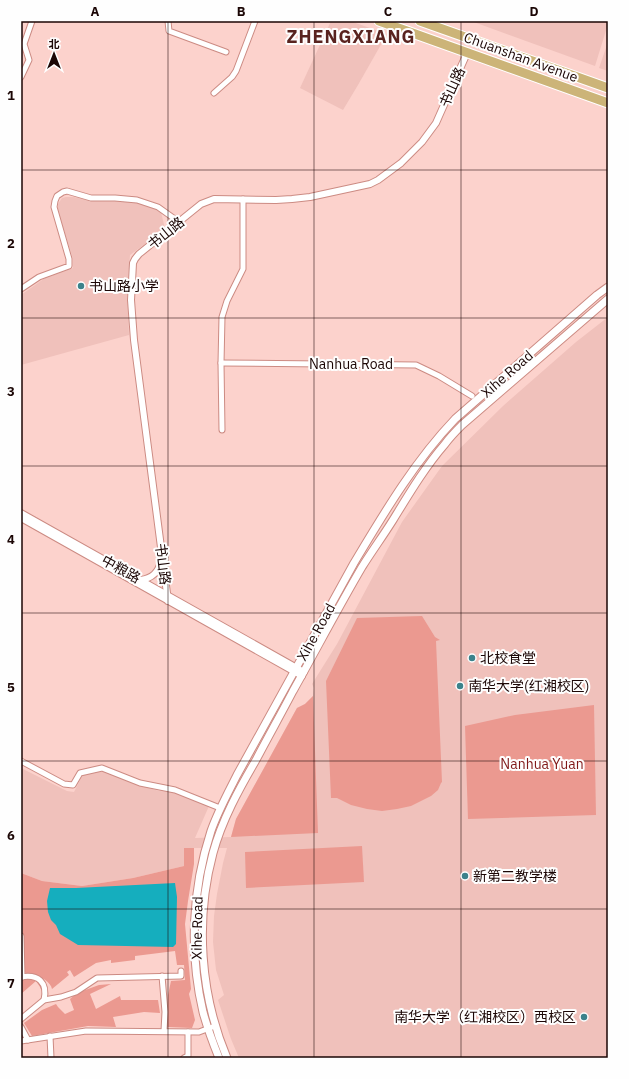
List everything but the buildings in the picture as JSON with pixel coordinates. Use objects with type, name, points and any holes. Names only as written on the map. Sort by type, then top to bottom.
[{"type":"highway","name":"Chuanshan Avenue","points":[[379,21],[608,103]]},
{"type":"highway","name":"Chuanshan Avenue","points":[[420,21],[608,88]]},
{"type":"main road","name":"Xihe Road","points":[[227,1058],[220,1041],[203,1013],[195,962],[194,933],[199,878],[207,844],[220,808],[295,670],[373,532],[409,476],[438,437],[460,414],[608,287]]},
{"type":"main road","name":"Xihe Road","points":[[219,1058],[212,1027],[204,963],[202,934],[204,904],[213,854],[220,833],[240,788],[362,568],[418,481],[444,444],[462,425],[608,299]]},
{"type":"street","points":[[21,77],[29,60],[24,44],[32,21]]},
{"type":"street","points":[[168,21],[169,31],[226,52]]},
{"type":"street","points":[[214,93],[232,77],[236,71],[255,21]]},
{"type":"street","name":"书山路","points":[[168,598],[134,340],[131,300],[133,263],[135,259],[139,254],[207,201],[214,199],[276,200],[310,197],[370,184],[378,180],[401,163],[422,142],[436,123],[467,53]]},
{"type":"street","points":[[21,289],[39,277],[70,266],[54,207],[54,201],[57,196],[63,192],[71,192],[91,198],[137,200],[158,207],[179,222]]},
{"type":"street","points":[[222,430],[222,317],[227,301],[243,269],[243,199]]},
{"type":"street","name":"Nanhua Road","points":[[221,364],[416,365],[439,376],[472,396]]},
{"type":"street","name":"中粮路","points":[[21,513],[141,580],[168,598]]},
{"type":"street","name":"中粮路","points":[[21,518],[303,674]]},
{"type":"street","points":[[141,580],[154,575],[160,568],[162,558]]},
{"type":"street","points":[[21,760],[64,784],[73,785],[80,772],[102,768],[140,783],[175,790],[220,808]]},
{"type":"street","points":[[21,936],[21,977],[28,976],[42,981],[45,994],[44,1000]]},
{"type":"street","points":[[21,1019],[44,1000],[61,997],[76,992],[97,978],[181,976],[181,971]]},
{"type":"street","points":[[162,976],[165,1012],[164,1031]]},
{"type":"street","points":[[21,1041],[86,1031],[199,1032],[212,1027]]},
{"type":"street","points":[[21,1028],[28,1040]]},
{"type":"street","points":[[184,1058],[188,1056],[188,1032]]},
{"type":"street","points":[[50,1036],[51,1058]]},
{"type":"shaded area","points":[[331,21],[350,21],[387,34],[343,110],[300,88]]},
{"type":"shaded area","points":[[471,21],[608,21],[608,24],[595,66]]},
{"type":"shaded area","points":[[608,42],[608,71],[599,68]]},
{"type":"shaded area","name":"书山路小学","points":[[66,197],[94,201],[135,202],[155,208],[161,212],[165,229],[130,255],[127,293],[129,335],[21,365],[21,295],[45,278],[73,268],[73,259],[58,211],[58,204],[62,198]]},
{"type":"shaded area","name":"南华大学(红湘校区)","points":[[608,317],[608,1058],[239,1058],[218,1000],[224,995],[216,970],[213,942],[217,894],[227,848],[184,848],[184,866],[133,878],[82,886],[42,881],[21,873],[21,768],[67,791],[74,792],[83,774],[100,771],[159,791],[175,792],[209,806],[195,838],[231,837],[236,819],[297,708],[305,704],[313,696],[314,688],[312,684],[337,644],[402,522],[442,466],[503,406],[576,342]]},
{"type":"green space","points":[[422,616],[435,637],[440,640],[436,641],[442,782],[438,790],[431,796],[411,806],[382,811],[351,805],[337,798],[331,798],[326,681],[357,618]]},
{"type":"green space","points":[[313,696],[318,833],[231,837],[236,819],[297,708],[305,704]]},
{"type":"green space","name":"Nanhua Yuan","points":[[594,705],[596,815],[468,819],[465,726],[515,715]]},
{"type":"green space","points":[[362,846],[364,882],[246,888],[245,852]]},
{"type":"green space","points":[[184,848],[194,848],[194,864],[185,924],[191,989],[189,994],[195,1020],[192,1028],[167,1027],[168,995],[171,981],[185,980],[184,965],[177,965],[175,951],[135,956],[135,960],[111,963],[111,960],[96,963],[74,977],[70,970],[67,972],[69,975],[52,989],[50,984],[43,978],[34,974],[26,974],[23,968],[21,873],[42,881],[82,886],[133,878],[184,866]]},
{"type":"green space","points":[[31,978],[42,984],[43,994],[36,981],[21,994],[21,979]]},
{"type":"green space","points":[[111,984],[90,994],[96,1009],[120,996],[121,1000],[158,1000],[160,1013],[144,1012],[113,1017],[116,1027],[88,1026],[32,1036],[24,1023],[42,1010],[56,1004],[65,1014],[74,1010],[70,999],[77,993],[99,985]]},
{"type":"water","points":[[175,883],[177,897],[176,944],[173,947],[78,945],[60,934],[48,912],[47,901],[50,888]]},
{"type":"place","name":"书山路小学","points":[[81,286]]},
{"type":"place","name":"北校食堂","points":[[472,658]]},
{"type":"place","name":"南华大学(红湘校区)","points":[[460,686]]},
{"type":"place","name":"新第二教学楼","points":[[465,876]]},
{"type":"place","name":"南华大学（红湘校区）西校区","points":[[584,1017]]},
{"type":"district","name":"ZHENGXIANG","points":[[351,36]]}]
